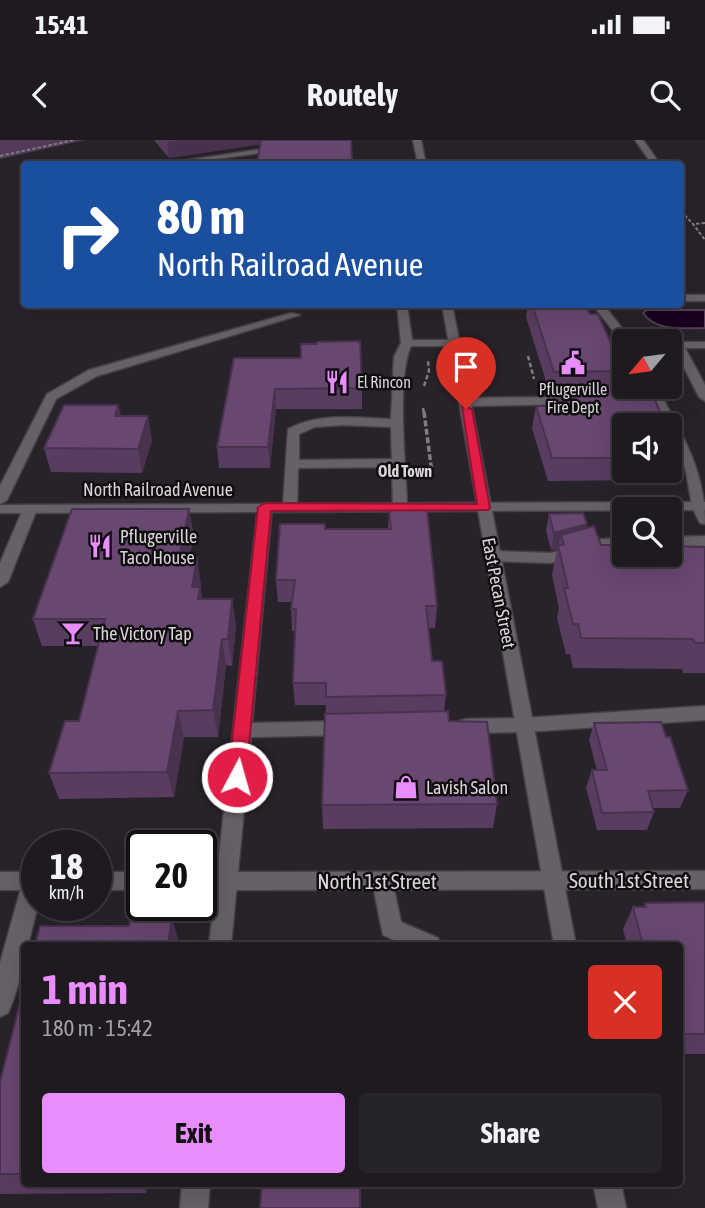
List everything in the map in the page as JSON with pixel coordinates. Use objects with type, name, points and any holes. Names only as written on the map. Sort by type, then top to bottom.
[{"type":"street","points":[[417,140],[421,161]]},
{"type":"street","points":[[639,140],[654,161]]},
{"type":"street","points":[[186,161],[285,147]]},
{"type":"street","points":[[684,298],[705,298]]},
{"type":"street","points":[[400,508],[397,424],[400,357],[407,344],[402,308]]},
{"type":"street","name":"East Pecan Street","points":[[448,308],[564,942]]},
{"type":"street","points":[[600,308],[617,329]]},
{"type":"street","points":[[0,500],[51,397],[93,373],[295,315]]},
{"type":"street","points":[[407,344],[454,343]]},
{"type":"street","points":[[682,345],[705,345]]},
{"type":"street","points":[[682,358],[705,397]]},
{"type":"street","points":[[653,399],[691,466],[705,520]]},
{"type":"street","points":[[465,402],[589,400]]},
{"type":"street","points":[[290,507],[293,432],[300,426],[316,422],[397,424]]},
{"type":"street","points":[[292,464],[398,463]]},
{"type":"street","name":"North Railroad Avenue","points":[[682,507],[702,506]]},
{"type":"street","points":[[220,942],[265,507]]},
{"type":"street","name":"North Railroad Avenue","points":[[0,509],[612,508]]},
{"type":"street","points":[[0,582],[30,509]]},
{"type":"street","points":[[682,542],[705,541]]},
{"type":"street","points":[[493,556],[551,558],[612,544]]},
{"type":"street","points":[[442,727],[524,725],[705,713]]},
{"type":"street","points":[[242,730],[362,728]]},
{"type":"street","name":"South 1st Street","points":[[553,880],[705,880]]},
{"type":"street","name":"North 1st Street","points":[[217,881],[553,880]]},
{"type":"street","points":[[0,881],[21,881]]},
{"type":"street","points":[[383,881],[391,928],[423,942]]},
{"type":"street","points":[[0,1005],[24,921]]},
{"type":"street","points":[[194,1208],[196,1187]]},
{"type":"street","points":[[608,1187],[612,1208]]},
{"type":"path","points":[[0,156],[74,140]]},
{"type":"path","points":[[684,214],[705,240]]},
{"type":"path","points":[[693,224],[705,223]]},
{"type":"path","points":[[421,394],[429,371],[426,343]]},
{"type":"path","points":[[527,380],[535,380],[528,356]]},
{"type":"path","points":[[423,407],[432,473]]},
{"type":"shaded area","points":[[0,140],[85,140],[0,159]]},
{"type":"shaded area","points":[[647,310],[705,310],[705,328],[663,326],[643,313]]},
{"type":"building","points":[[261,140],[351,140],[352,161],[257,161]]},
{"type":"building","points":[[533,308],[587,308],[590,314],[598,314],[612,346],[612,371],[554,372]]},
{"type":"building","points":[[360,341],[362,388],[275,389],[268,447],[217,447],[234,358],[301,358],[301,344]]},
{"type":"building","points":[[612,385],[612,399],[654,399],[661,413],[612,413],[612,458],[552,458],[536,406],[565,406],[558,386]]},
{"type":"building","points":[[64,405],[118,405],[115,416],[148,416],[138,449],[44,448]]},
{"type":"building","points":[[72,509],[189,509],[179,558],[197,558],[192,587],[200,587],[198,599],[232,599],[228,639],[222,639],[213,710],[178,711],[167,772],[49,773],[65,721],[79,721],[105,619],[33,619]]},
{"type":"building","points":[[389,509],[427,509],[437,606],[426,606],[432,661],[442,661],[446,695],[326,697],[326,683],[293,683],[296,609],[291,609],[295,580],[276,580],[280,524],[325,524],[325,529],[391,529]]},
{"type":"building","points":[[583,513],[587,524],[554,533],[549,514]]},
{"type":"building","points":[[594,526],[601,545],[612,545],[612,567],[682,567],[682,546],[705,547],[705,643],[695,643],[693,639],[581,638],[578,624],[573,624],[564,588],[568,588],[558,545],[564,545],[561,535]]},
{"type":"building","name":"Lavish Salon","points":[[448,711],[449,721],[487,722],[497,804],[322,805],[325,714]]},
{"type":"building","points":[[661,722],[666,737],[670,737],[688,790],[648,791],[654,812],[602,813],[592,770],[607,770],[594,723]]},
{"type":"building","points":[[705,902],[705,1034],[683,1034],[683,942],[642,942],[633,907],[646,907],[645,903]]},
{"type":"building","points":[[130,921],[172,921],[168,942],[36,942],[40,926],[129,926]]},
{"type":"building","points":[[21,999],[21,1174],[0,1174],[0,1082]]},
{"type":"building","points":[[262,1187],[360,1187],[360,1208],[260,1208]]},
{"type":"place","name":"Pflugerville Fire Dept","points":[[573,363]]},
{"type":"place","name":"El Rincon","points":[[337,382]]},
{"type":"place","name":"Pflugerville Taco House","points":[[100,546]]},
{"type":"place","name":"The Victory Tap","points":[[73,633]]},
{"type":"place","name":"Lavish Salon","points":[[406,787]]},
{"type":"district","name":"Old Town","points":[[405,471]]},
{"type":"route","points":[[237,777],[265,507],[484,508],[466,409]]}]
